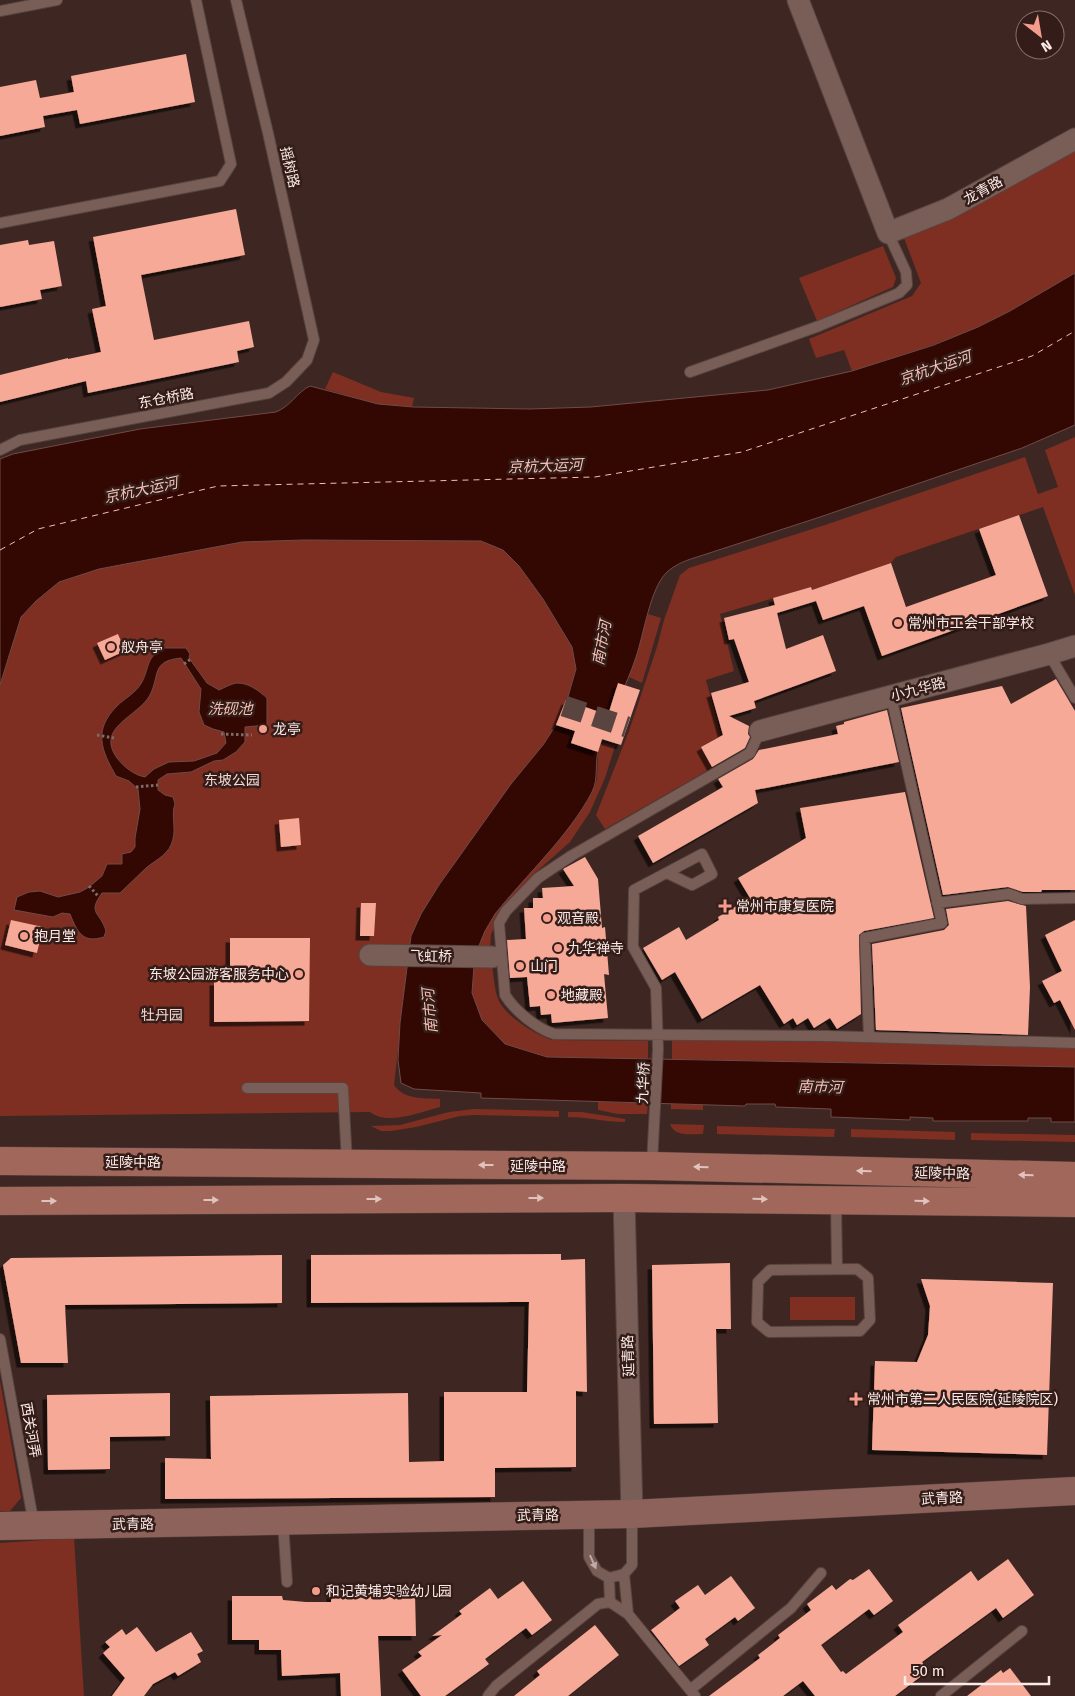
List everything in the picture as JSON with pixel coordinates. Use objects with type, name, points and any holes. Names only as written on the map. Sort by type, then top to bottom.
[{"type":"main road","name":"延陵中路","points":[[0,1161],[652,1166],[1075,1176]]},
{"type":"main road","name":"延陵中路","points":[[0,1202],[624,1198],[1075,1203]]},
{"type":"street","points":[[798,0],[888,232]]},
{"type":"street","name":"龙青路","points":[[888,232],[948,209],[1075,139]]},
{"type":"street","name":"小九华路","points":[[760,731],[1075,646]]},
{"type":"street","name":"飞虹桥","points":[[370,955],[492,957]]},
{"type":"street","name":"延青路","points":[[624,1198],[632,1514]]},
{"type":"street","name":"武青路","points":[[0,1526],[632,1514],[1075,1491]]},
{"type":"lane","points":[[0,12],[55,0]]},
{"type":"lane","points":[[0,223],[220,181],[231,164],[196,0]]},
{"type":"lane","name":"摇树路","points":[[236,0],[314,340]]},
{"type":"lane","points":[[690,372],[819,326],[899,292],[907,285],[906,272],[888,232]]},
{"type":"lane","name":"东仓桥路","points":[[0,450],[20,440],[269,393],[286,382],[307,360],[314,340]]},
{"type":"lane","points":[[1050,654],[1075,698]]},
{"type":"lane","points":[[869,1037],[865,938],[942,923],[891,696]]},
{"type":"lane","points":[[760,731],[750,753],[571,856],[538,878],[506,911],[499,923],[505,995],[511,1005],[544,1031],[554,1034],[869,1037],[1075,1042]]},
{"type":"lane","name":"九华桥","points":[[652,1166],[658,1049],[656,988],[633,947],[634,890],[667,873]]},
{"type":"lane","points":[[937,903],[1009,894],[1022,899],[1075,898]]},
{"type":"lane","points":[[246,1088],[343,1088],[347,1164]]},
{"type":"lane","points":[[836,1200],[836,1269]]},
{"type":"lane","points":[[836,1269],[857,1269],[868,1278],[870,1320],[860,1331],[769,1332],[757,1322],[758,1282],[770,1270],[836,1269]]},
{"type":"lane","name":"西关河弄","points":[[0,1339],[35,1526]]},
{"type":"lane","points":[[589,1514],[589,1557],[597,1571],[609,1578],[624,1574],[632,1565],[632,1514]]},
{"type":"lane","points":[[283,1521],[287,1582]]},
{"type":"lane","points":[[488,1696],[496,1686],[598,1604],[610,1602],[628,1614],[693,1693],[791,1608],[821,1573]]},
{"type":"lane","points":[[624,1574],[628,1614]]},
{"type":"lane","points":[[609,1578],[610,1602]]},
{"type":"lane","points":[[941,1696],[1022,1631]]},
{"type":"path","points":[[184,664],[191,660]]},
{"type":"path","points":[[221,734],[252,734]]},
{"type":"path","points":[[97,735],[114,738]]},
{"type":"path","points":[[136,787],[158,785]]},
{"type":"path","points":[[89,886],[99,898]]},
{"type":"green space","points":[[1075,151],[1075,273],[978,327],[915,351],[852,371],[844,350],[816,358],[809,339],[912,296],[921,283],[904,238],[951,218]]},
{"type":"green space","points":[[883,246],[896,278],[893,287],[817,321],[799,278]]},
{"type":"green space","points":[[333,372],[381,392],[414,398],[412,407],[378,404],[325,389]]},
{"type":"green space","points":[[1075,437],[1075,595],[1043,507],[896,557],[891,563],[812,590],[811,587],[720,614],[734,671],[706,680],[721,736],[701,747],[712,768],[605,829],[596,815],[629,731],[680,575],[689,568],[825,525],[1025,457],[1038,494],[1058,487],[1045,450]]},
{"type":"green space","name":"东坡公园","points":[[303,540],[481,541],[503,550],[519,566],[543,599],[572,647],[576,669],[567,700],[556,725],[439,885],[421,914],[411,936],[394,1085],[398,1090],[409,1096],[440,1099],[440,1107],[395,1118],[377,1116],[370,1112],[0,1116],[0,685],[21,617],[36,601],[59,582],[99,569],[242,542]]},
{"type":"green space","points":[[648,614],[661,618],[642,683],[629,677]]},
{"type":"green space","points":[[601,742],[615,746],[605,778],[590,812],[570,842],[535,873],[507,904],[491,934],[490,950],[478,948],[495,914],[581,811],[597,778]]},
{"type":"green space","points":[[474,966],[492,966],[496,992],[503,1007],[515,1019],[538,1034],[552,1040],[648,1041],[648,1059],[547,1057],[505,1044],[482,1020],[472,993]]},
{"type":"green space","points":[[672,1040],[875,1042],[1075,1047],[1075,1067],[672,1059]]},
{"type":"green space","points":[[598,1102],[648,1103],[647,1114],[618,1114],[598,1110]]},
{"type":"green space","points":[[671,1104],[703,1105],[703,1110],[671,1109]]},
{"type":"green space","points":[[474,1109],[559,1111],[559,1117],[474,1115],[460,1116],[391,1131],[381,1131],[371,1126],[400,1125],[449,1112]]},
{"type":"green space","points":[[568,1112],[582,1112],[625,1119],[625,1122],[568,1117]]},
{"type":"green space","points":[[670,1124],[704,1125],[703,1134],[679,1133]]},
{"type":"green space","points":[[717,1126],[835,1129],[834,1137],[717,1134]]},
{"type":"green space","points":[[851,1129],[955,1132],[955,1140],[851,1137]]},
{"type":"green space","points":[[971,1133],[1075,1135],[1075,1142],[971,1140]]},
{"type":"green space","points":[[790,1297],[855,1297],[855,1320],[790,1320]]},
{"type":"green space","points":[[0,1381],[21,1498],[10,1511],[0,1511]]},
{"type":"green space","points":[[74,1538],[84,1696],[0,1696],[0,1543]]},
{"type":"water","points":[[1075,273],[1075,425],[1022,448],[687,560],[676,565],[661,579],[648,612],[632,669],[599,748],[592,792],[572,824],[495,914],[478,948],[474,966],[472,993],[482,1020],[505,1044],[547,1057],[1075,1067],[1075,1122],[1051,1122],[1051,1118],[1028,1118],[1028,1121],[933,1121],[933,1118],[910,1117],[910,1120],[831,1117],[831,1109],[776,1107],[775,1104],[746,1104],[745,1106],[481,1098],[481,1093],[414,1089],[401,1083],[398,1060],[400,1023],[411,936],[421,914],[439,885],[556,725],[567,700],[576,669],[572,647],[543,599],[519,566],[503,550],[481,541],[303,540],[242,542],[99,569],[59,582],[36,601],[21,617],[0,685],[0,459],[13,454],[140,429],[276,412],[310,386],[378,404],[413,407],[530,409],[591,407],[768,390],[852,371],[934,345],[978,327],[1010,311]]},
{"type":"water","name":"洗砚池","points":[[164,648],[186,648],[190,654],[189,658],[207,683],[219,690],[238,683],[246,684],[257,690],[267,698],[267,725],[245,727],[245,742],[236,752],[223,760],[214,761],[191,772],[167,774],[158,780],[158,790],[165,795],[173,797],[175,804],[173,812],[174,835],[171,844],[169,849],[159,859],[146,868],[120,893],[102,893],[95,905],[95,909],[106,931],[104,937],[90,939],[85,937],[78,931],[70,914],[62,913],[53,917],[14,910],[17,897],[29,892],[40,891],[58,897],[80,892],[102,876],[107,864],[122,864],[122,854],[131,852],[135,847],[140,809],[138,789],[129,781],[116,776],[103,749],[102,732],[109,715],[140,686],[151,659]],"holes":[[[181,658],[201,689],[199,712],[204,725],[224,732],[226,743],[217,753],[194,761],[169,762],[154,769],[145,777],[133,772],[117,758],[112,747],[111,738],[121,723],[144,703],[150,695],[158,670],[165,662]]]},
{"type":"building","points":[[186,54],[195,102],[80,124],[77,110],[43,116],[45,127],[0,136],[0,87],[36,80],[40,98],[74,92],[71,76]]},
{"type":"building","points":[[236,209],[245,255],[141,275],[154,340],[249,321],[254,347],[237,351],[239,362],[88,393],[86,381],[0,402],[0,375],[101,352],[92,309],[106,306],[93,237]]},
{"type":"building","points":[[28,240],[29,245],[54,241],[62,286],[40,290],[42,299],[0,307],[0,245]]},
{"type":"building","points":[[1019,515],[1048,596],[882,656],[864,606],[823,620],[812,590],[891,563],[906,607],[996,575],[979,529]]},
{"type":"building","points":[[811,587],[816,601],[777,613],[773,598]]},
{"type":"building","points":[[775,605],[786,649],[823,635],[836,671],[754,701],[756,708],[729,716],[749,726],[748,734],[750,737],[745,748],[712,767],[701,747],[723,735],[711,693],[749,682],[734,639],[729,640],[724,618]]},
{"type":"building","name":"舣舟亭","points":[[118,634],[125,651],[105,660],[97,643]]},
{"type":"building","points":[[1056,679],[1075,711],[1075,890],[1023,892],[1008,887],[943,895],[901,708],[1002,686],[1011,704]]},
{"type":"building","points":[[618,683],[640,690],[621,745],[602,739],[598,752],[571,743],[575,731],[556,725],[566,700],[608,715]]},
{"type":"building","points":[[887,710],[899,762],[755,790],[758,803],[653,863],[638,836],[723,787],[718,779],[753,759],[759,750],[838,734],[836,726],[844,724],[844,722]]},
{"type":"building","points":[[905,792],[934,918],[864,931],[859,935],[861,1014],[837,1029],[830,1018],[814,1028],[808,1018],[797,1025],[793,1018],[784,1024],[760,985],[702,1019],[675,972],[662,980],[643,948],[679,927],[686,940],[719,920],[718,917],[750,898],[738,878],[806,838],[800,808]]},
{"type":"building","points":[[299,818],[301,845],[281,847],[279,820]]},
{"type":"building","name":"九华禅寺","points":[[585,857],[598,879],[602,928],[605,927],[609,975],[604,974],[608,1018],[552,1023],[551,1014],[541,1015],[540,1006],[530,1007],[527,977],[510,978],[507,940],[526,939],[524,908],[533,908],[533,898],[543,898],[542,888],[574,886],[563,869]]},
{"type":"building","points":[[1008,901],[1026,906],[1030,987],[1028,1035],[876,1030],[872,944],[944,930],[949,925],[946,909]]},
{"type":"building","points":[[361,903],[376,903],[374,936],[360,936]]},
{"type":"building","name":"抱月堂","points":[[11,920],[43,927],[37,953],[5,945]]},
{"type":"building","points":[[1075,920],[1075,1030],[1060,1000],[1054,1003],[1042,981],[1062,971],[1045,935]]},
{"type":"building","name":"东坡公园游客服务中心","points":[[230,938],[310,938],[309,1021],[214,1022],[214,981],[230,981]]},
{"type":"building","points":[[561,1254],[561,1260],[585,1259],[587,1392],[576,1391],[576,1467],[495,1468],[495,1497],[165,1499],[165,1458],[211,1459],[210,1396],[408,1393],[409,1462],[444,1461],[444,1392],[527,1392],[529,1302],[311,1303],[311,1255]]},
{"type":"building","points":[[282,1255],[282,1303],[65,1305],[68,1363],[21,1363],[3,1265],[11,1258]]},
{"type":"building","points":[[730,1263],[731,1329],[716,1329],[718,1423],[654,1424],[652,1265]]},
{"type":"building","points":[[921,1279],[1053,1283],[1047,1455],[872,1450],[875,1361],[917,1362],[928,1335],[930,1306]]},
{"type":"building","points":[[170,1393],[170,1436],[110,1437],[110,1469],[48,1470],[47,1395]]},
{"type":"building","points":[[1008,1559],[1034,1595],[1003,1618],[996,1608],[922,1662],[928,1671],[895,1696],[815,1696],[803,1681],[783,1696],[709,1696],[760,1658],[758,1655],[780,1638],[778,1635],[811,1610],[807,1604],[832,1585],[836,1590],[850,1579],[853,1580],[869,1569],[893,1601],[874,1615],[869,1609],[821,1645],[841,1672],[843,1671],[846,1674],[903,1632],[898,1625],[971,1571],[978,1581]]},
{"type":"building","points":[[731,1576],[755,1608],[738,1621],[735,1617],[705,1639],[709,1645],[679,1666],[651,1630],[680,1608],[675,1601],[698,1585],[705,1595]]},
{"type":"building","points":[[523,1581],[552,1620],[532,1635],[526,1628],[485,1659],[489,1664],[445,1696],[421,1696],[402,1670],[422,1656],[418,1652],[442,1635],[432,1636],[462,1614],[459,1611],[490,1588],[498,1599]]},
{"type":"building","points":[[415,1592],[416,1636],[378,1636],[381,1696],[341,1696],[340,1673],[282,1676],[281,1650],[259,1650],[259,1640],[232,1640],[232,1596],[282,1596],[283,1600],[331,1602],[331,1593]]},
{"type":"building","points":[[595,1625],[619,1655],[568,1696],[514,1696],[540,1675],[537,1671]]},
{"type":"building","points":[[137,1627],[156,1652],[191,1632],[203,1651],[197,1654],[201,1662],[178,1676],[175,1672],[153,1684],[144,1696],[112,1696],[125,1678],[103,1653],[110,1647],[105,1642],[122,1629],[126,1635]]},
{"type":"building","points":[[1010,1668],[1031,1696],[967,1696],[1001,1670],[1003,1673]]},
{"type":"ferry route","points":[[0,550],[38,529],[218,486],[595,477],[742,452],[1032,356],[1075,331]]},
{"type":"tunnel","points":[[564,706],[627,727]]},
{"type":"place","name":"常州市工会干部学校","points":[[898,623]]},
{"type":"place","name":"舣舟亭","points":[[111,647]]},
{"type":"place","name":"龙亭","points":[[263,729]]},
{"type":"place","name":"常州市康复医院","points":[[725,906]]},
{"type":"place","name":"观音殿","points":[[547,918]]},
{"type":"place","name":"抱月堂","points":[[24,936]]},
{"type":"place","name":"九华禅寺","points":[[558,948]]},
{"type":"place","name":"山门","points":[[520,966]]},
{"type":"place","name":"东坡公园游客服务中心","points":[[299,974]]},
{"type":"place","name":"地藏殿","points":[[551,995]]},
{"type":"place","name":"常州市第二人民医院(延陵院区)","points":[[856,1399]]},
{"type":"place","name":"和记黄埔实验幼儿园","points":[[316,1591]]},
{"type":"water label","name":"京杭大运河","points":[[935,368]]},
{"type":"water label","name":"京杭大运河","points":[[545,466]]},
{"type":"water label","name":"京杭大运河","points":[[141,490]]},
{"type":"water label","name":"南市河","points":[[602,643]]},
{"type":"water label","name":"南市河","points":[[430,1011]]},
{"type":"water label","name":"南市河","points":[[820,1087]]},
{"type":"park label","name":"牡丹园","points":[[162,1015]]}]
